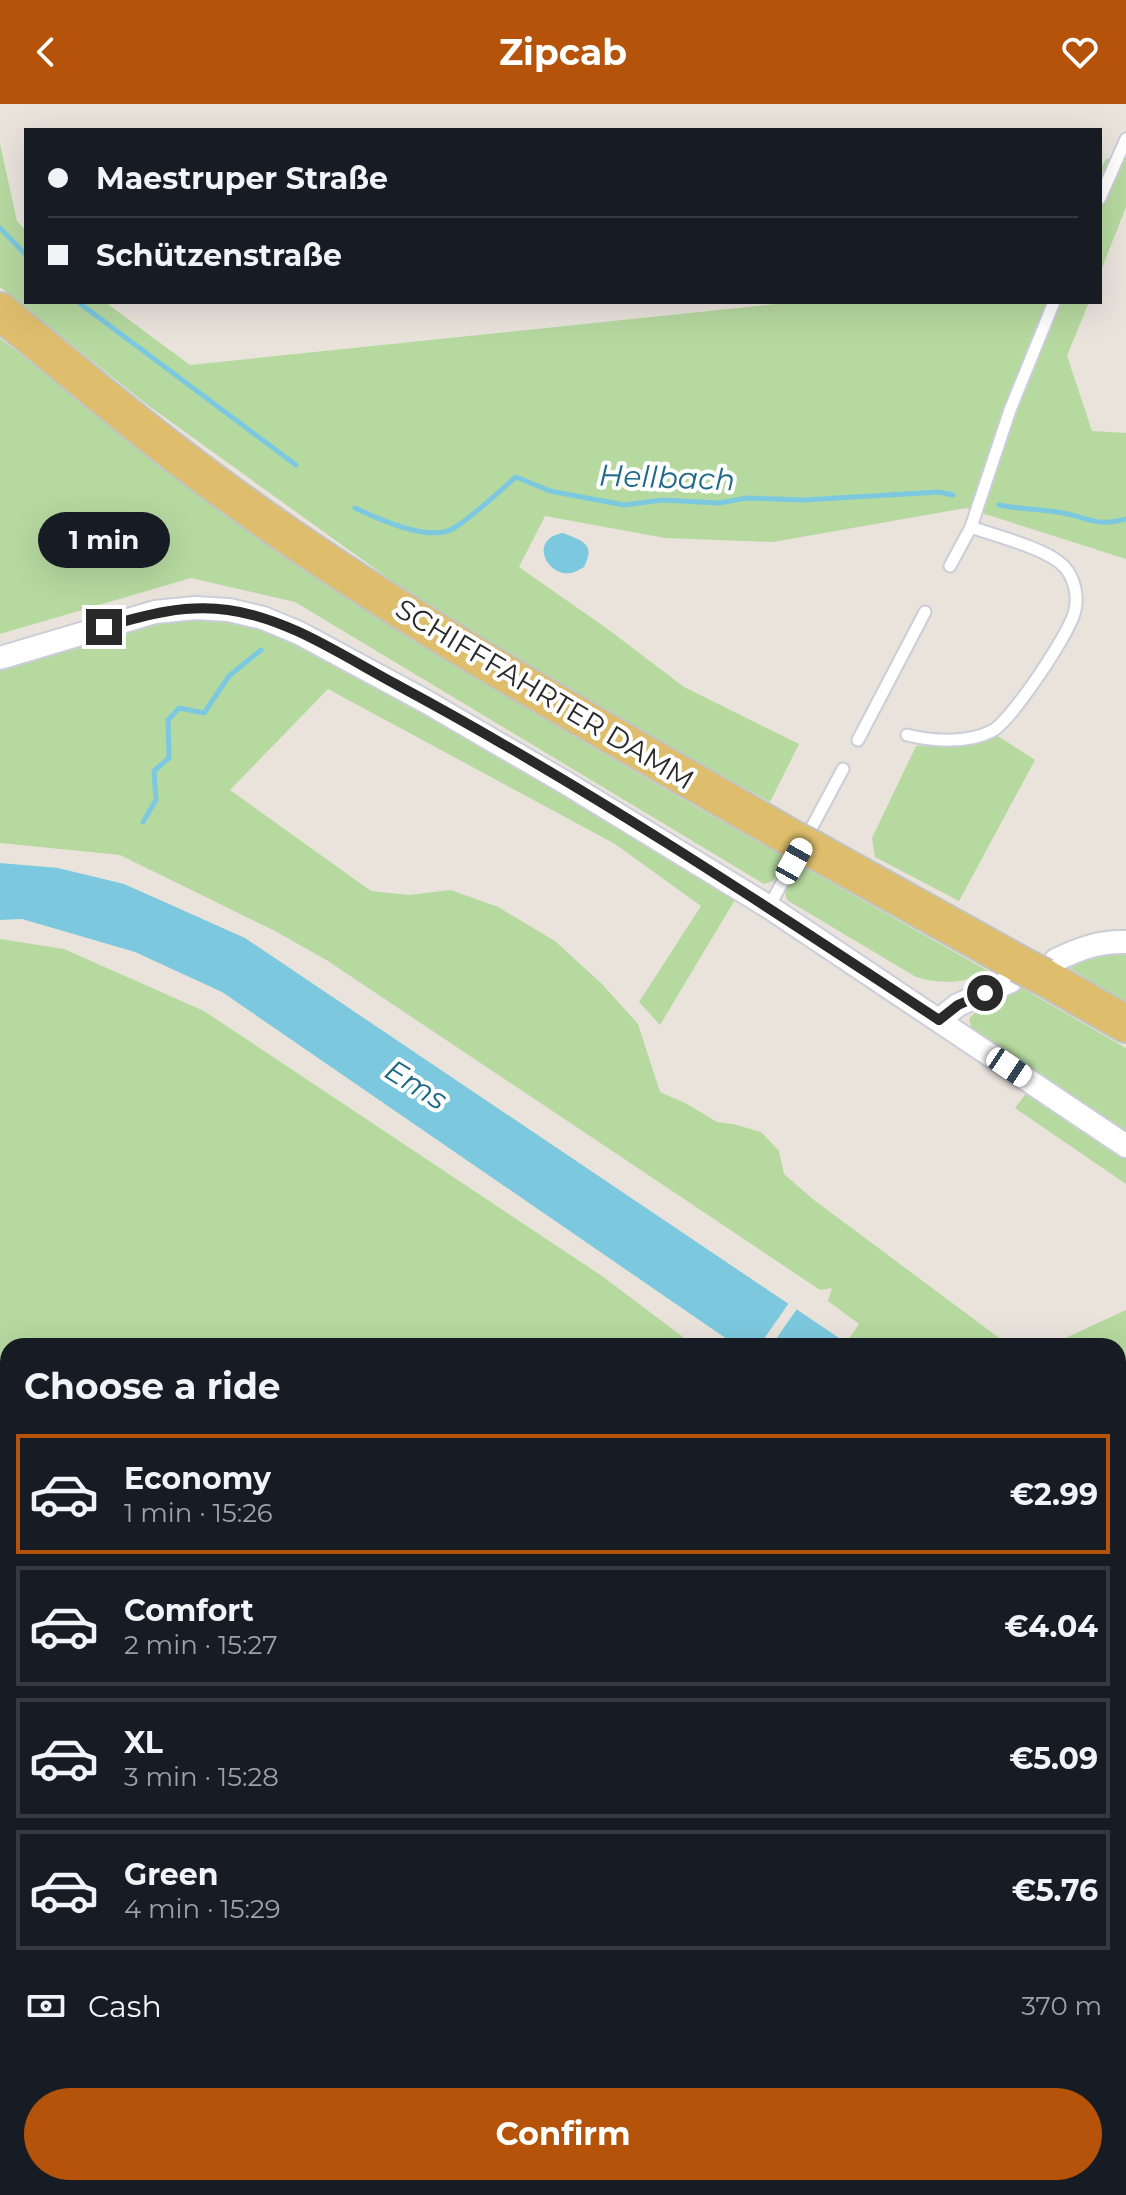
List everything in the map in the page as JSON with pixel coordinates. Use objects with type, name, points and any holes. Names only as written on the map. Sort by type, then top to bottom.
[{"type":"main road","name":"SCHIFFFAHRTER DAMM","points":[[0,311],[176,454],[237,500],[341,570],[567,710],[1126,1024]]},
{"type":"street","points":[[0,658],[155,612],[195,608],[229,610],[263,618],[299,633],[425,701],[566,783],[769,907],[1126,1146]]},
{"type":"street","points":[[939,1020],[958,1005],[1083,947],[1108,941],[1126,942]]},
{"type":"lane","points":[[1102,193],[1126,139]]},
{"type":"lane","points":[[950,566],[971,527],[1010,410],[1053,304]]},
{"type":"lane","points":[[907,735],[960,739],[988,733],[1001,725],[1020,702],[1075,613],[1075,587],[1063,565],[1046,555],[971,527]]},
{"type":"lane","points":[[858,740],[925,612]]},
{"type":"lane","points":[[769,907],[843,769]]},
{"type":"green space","points":[[0,144],[17,221],[24,229],[24,304],[108,304],[190,365],[777,304],[1088,304],[1067,356],[1092,431],[1126,433],[1126,559],[966,508],[773,542],[665,538],[545,516],[519,567],[684,687],[799,744],[770,802],[463,632],[146,404],[0,287]]},
{"type":"green space","points":[[1126,156],[1126,207],[1102,268],[1102,166],[1106,159]]},
{"type":"green space","points":[[0,338],[179,478],[373,612],[647,779],[787,858],[773,881],[764,884],[295,602],[191,578],[0,634]]},
{"type":"green space","points":[[226,619],[296,638],[420,706],[736,898],[660,1025],[639,1002],[701,906],[615,844],[328,689],[230,790],[371,891],[409,895],[451,890],[498,907],[555,941],[602,984],[638,1024],[660,1092],[717,1122],[761,1132],[779,1151],[784,1174],[814,1200],[999,1338],[849,1338],[859,1324],[828,1301],[832,1288],[820,1290],[328,961],[275,931],[120,855],[0,843],[0,667],[161,620]]},
{"type":"green space","points":[[996,735],[1035,760],[959,901],[875,857],[872,838],[916,746],[970,744]]},
{"type":"green space","points":[[798,864],[990,972],[953,982],[916,977],[787,900],[785,893]]},
{"type":"green space","points":[[0,939],[64,949],[204,1011],[602,1276],[684,1338],[0,1338]]},
{"type":"green space","points":[[1126,951],[1126,1002],[1066,966],[1087,955]]},
{"type":"green space","points":[[1020,987],[1126,1048],[1126,1132],[972,1030],[969,1019],[982,1005]]},
{"type":"green space","points":[[1027,1092],[1126,1157],[1126,1184],[1015,1108]]},
{"type":"green space","points":[[1126,1310],[1126,1338],[1065,1338]]},
{"type":"water","points":[[563,533],[586,544],[589,553],[584,567],[571,573],[555,569],[545,557],[546,542]]},
{"type":"water","name":"Ems","points":[[0,863],[58,868],[124,884],[245,938],[839,1338],[725,1338],[222,992],[135,952],[22,919],[0,920]]},
{"type":"pier","points":[[791,1300],[799,1306],[777,1338],[765,1338]]},
{"type":"waterway","points":[[0,228],[24,253]]},
{"type":"waterway","points":[[81,304],[296,465]]},
{"type":"waterway","name":"Hellbach","points":[[355,508],[403,528],[442,532],[467,519],[516,477],[550,491],[624,505],[662,500],[719,503],[747,498],[803,500],[939,492],[953,495]]},
{"type":"waterway","name":"Hellbach","points":[[999,505],[1057,512],[1097,522],[1126,519]]},
{"type":"waterway","name":"Hellbach","points":[[143,822],[156,800],[154,771],[169,758],[168,720],[179,708],[204,713],[229,676],[261,650]]},
{"type":"route","points":[[104,627],[155,612],[195,608],[229,610],[263,618],[299,633],[425,701],[566,783],[769,907],[939,1020],[958,1005],[985,993]]}]
